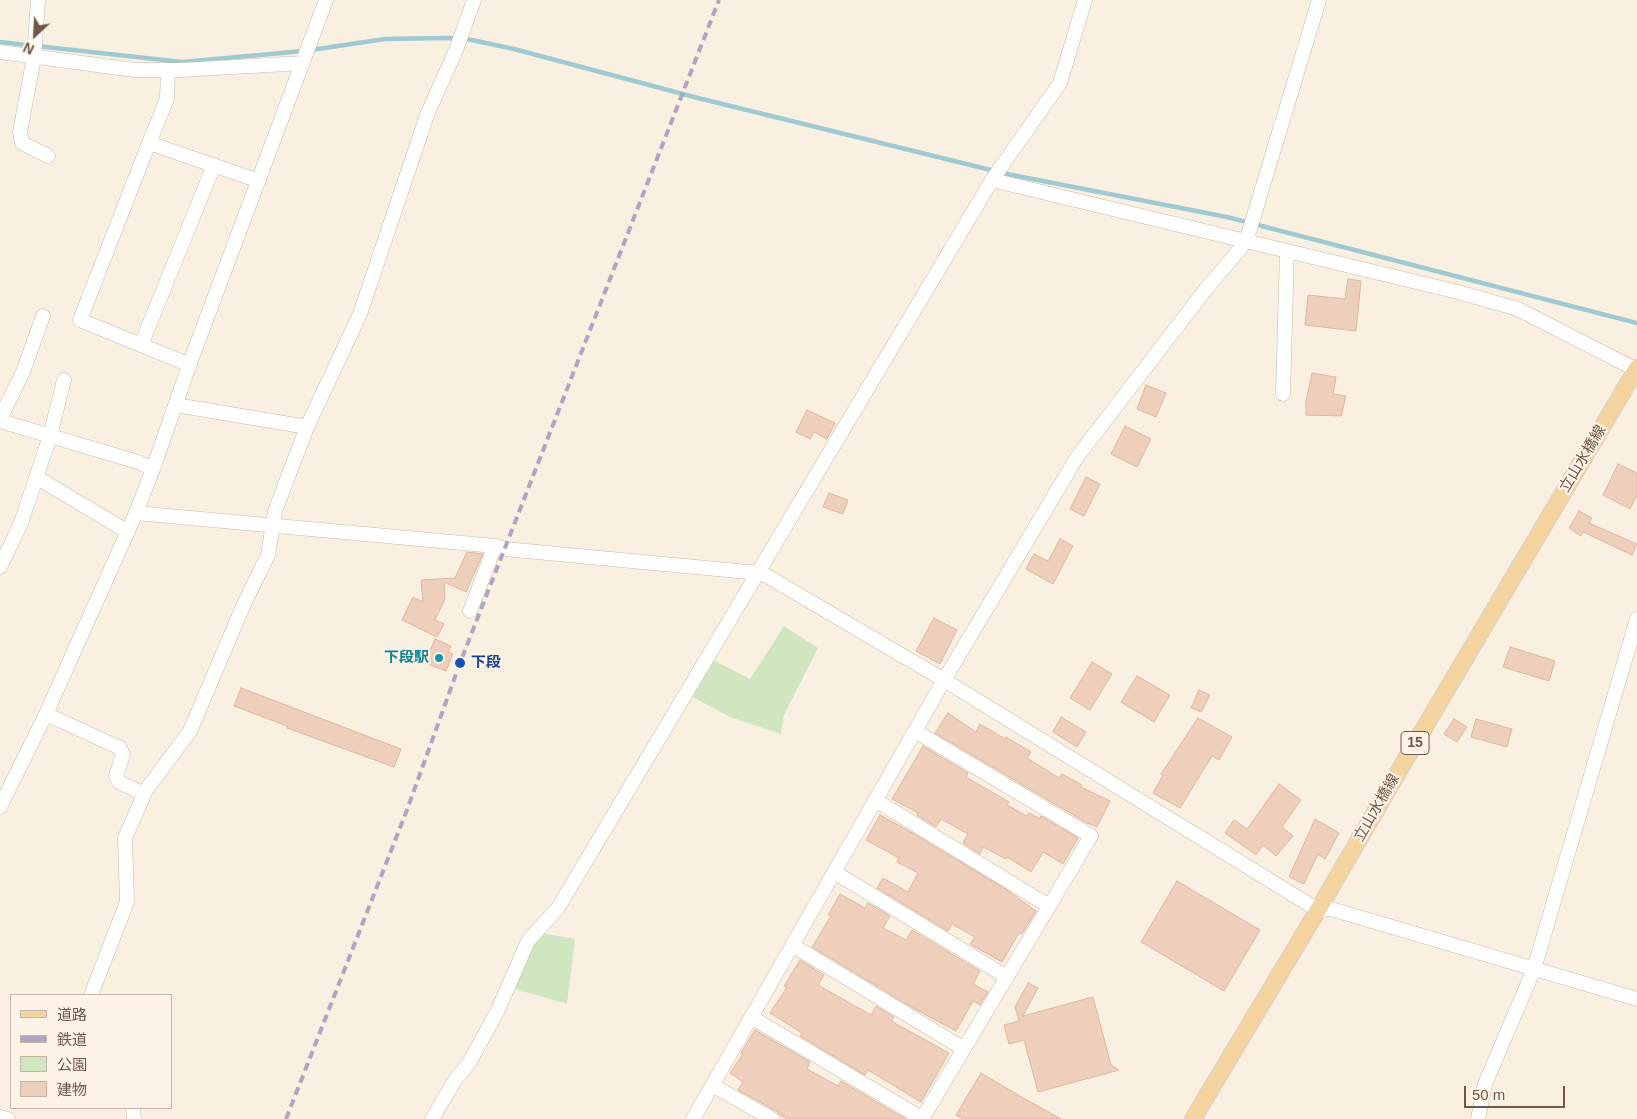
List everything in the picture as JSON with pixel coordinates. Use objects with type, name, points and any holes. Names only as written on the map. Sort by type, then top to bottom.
[{"type":"main road","name":"立山水橋線","points":[[1193,1119],[1637,369]]},
{"type":"street","points":[[38,0],[34,57],[20,132],[22,143],[48,156]]},
{"type":"street","points":[[0,807],[46,714],[136,513],[326,0]]},
{"type":"street","points":[[91,994],[127,902],[125,838],[144,794],[190,731],[244,604],[268,555],[275,511],[306,427],[360,314],[427,115],[456,50],[474,0]]},
{"type":"street","points":[[432,1119],[455,1080],[469,1063],[498,1012],[528,941],[558,908],[992,180],[1060,84],[1085,0]]},
{"type":"street","points":[[693,1119],[944,680],[1077,457],[1206,289],[1246,242],[1319,0]]},
{"type":"street","points":[[0,52],[134,70],[303,63]]},
{"type":"street","points":[[168,70],[167,99],[80,320],[190,365]]},
{"type":"street","points":[[149,143],[259,181]]},
{"type":"street","points":[[141,345],[214,165]]},
{"type":"street","points":[[992,180],[1518,308],[1637,369]]},
{"type":"street","points":[[1283,394],[1287,251]]},
{"type":"street","points":[[43,316],[23,372],[0,420],[138,462],[153,469]]},
{"type":"street","points":[[0,567],[21,523],[50,436],[64,380]]},
{"type":"street","points":[[176,405],[306,427]]},
{"type":"street","points":[[36,477],[128,532]]},
{"type":"street","points":[[136,513],[760,572],[944,680],[1318,910],[1330,909],[1637,999]]},
{"type":"street","points":[[470,611],[495,546]]},
{"type":"street","points":[[1478,1119],[1485,1084],[1534,969],[1637,619]]},
{"type":"street","points":[[46,714],[120,748],[122,755],[116,776],[119,782],[144,794]]},
{"type":"street","points":[[752,1017],[922,1119],[1091,836],[915,731]]},
{"type":"street","points":[[876,800],[1049,906]]},
{"type":"street","points":[[834,872],[1007,977]]},
{"type":"street","points":[[792,945],[964,1049]]},
{"type":"street","points":[[712,1085],[772,1119]]},
{"type":"street","points":[[0,1117],[8,1119]]},
{"type":"green space","points":[[784,626],[818,648],[784,715],[781,734],[730,717],[691,696],[713,660],[750,679]]},
{"type":"green space","points":[[541,933],[575,939],[567,1004],[515,989],[528,948]]},
{"type":"building","points":[[1348,279],[1361,281],[1356,331],[1305,325],[1308,295],[1345,299]]},
{"type":"building","points":[[1312,373],[1336,377],[1333,394],[1346,396],[1341,416],[1306,415],[1306,401]]},
{"type":"building","points":[[1146,385],[1166,393],[1156,417],[1137,409]]},
{"type":"building","points":[[807,410],[835,423],[827,439],[814,432],[810,439],[796,432]]},
{"type":"building","points":[[1125,426],[1151,439],[1137,467],[1111,454]]},
{"type":"building","points":[[1618,464],[1637,473],[1637,495],[1630,509],[1603,495]]},
{"type":"building","points":[[1086,477],[1100,484],[1084,516],[1070,509]]},
{"type":"building","points":[[829,493],[848,500],[843,514],[823,507]]},
{"type":"building","points":[[1579,511],[1592,518],[1589,523],[1637,544],[1632,555],[1583,532],[1581,536],[1569,528]]},
{"type":"building","points":[[1060,539],[1073,546],[1053,584],[1026,569],[1034,554],[1048,561]]},
{"type":"building","points":[[467,552],[483,554],[466,592],[444,582],[445,599],[435,620],[444,624],[437,637],[402,620],[413,597],[423,602],[421,580],[455,578]]},
{"type":"building","points":[[934,618],[957,630],[940,664],[916,651]]},
{"type":"building","name":"下段駅","points":[[435,639],[451,646],[448,652],[453,654],[446,671],[425,663]]},
{"type":"building","points":[[1510,647],[1555,661],[1549,681],[1503,667]]},
{"type":"building","points":[[1092,662],[1112,674],[1090,710],[1070,698]]},
{"type":"building","points":[[1137,676],[1170,695],[1154,722],[1121,702]]},
{"type":"building","points":[[241,688],[401,749],[394,767],[287,728],[287,726],[234,706]]},
{"type":"building","points":[[1199,690],[1210,695],[1201,712],[1191,708]]},
{"type":"building","points":[[948,713],[976,732],[980,724],[1005,739],[1006,737],[1031,752],[1027,758],[1059,778],[1062,774],[1082,785],[1081,787],[1110,801],[1097,827],[1087,823],[935,733]]},
{"type":"building","points":[[1061,717],[1086,732],[1077,747],[1053,732]]},
{"type":"building","points":[[1198,718],[1232,737],[1219,760],[1212,756],[1180,808],[1153,793],[1163,775],[1161,774]]},
{"type":"building","points":[[1454,719],[1467,727],[1457,742],[1444,734]]},
{"type":"building","points":[[1476,719],[1512,729],[1507,747],[1471,737]]},
{"type":"building","points":[[923,746],[968,773],[966,777],[1009,802],[1007,805],[1027,816],[1029,813],[1040,819],[1041,816],[1078,838],[1063,864],[1043,852],[1031,872],[1007,857],[1006,859],[983,847],[980,854],[963,843],[968,834],[941,819],[936,827],[917,815],[918,813],[892,799]]},
{"type":"building","points":[[1279,784],[1301,800],[1282,827],[1293,836],[1276,856],[1263,845],[1256,855],[1225,833],[1234,820],[1247,829]]},
{"type":"building","points":[[880,815],[1007,890],[1036,911],[1022,934],[1019,933],[1002,962],[970,944],[975,937],[952,924],[948,931],[877,888],[883,878],[908,892],[918,873],[897,862],[899,858],[866,840]]},
{"type":"building","points":[[1315,819],[1339,833],[1325,859],[1318,854],[1304,884],[1289,877]]},
{"type":"building","points":[[1177,881],[1260,930],[1224,991],[1141,942]]},
{"type":"building","points":[[840,894],[865,908],[868,903],[890,916],[883,928],[906,940],[912,930],[980,971],[973,984],[988,992],[980,1005],[973,1001],[956,1031],[913,1008],[812,947],[831,916],[828,915]]},
{"type":"building","points":[[800,960],[824,975],[818,985],[871,1015],[876,1006],[894,1017],[891,1021],[949,1053],[921,1102],[868,1070],[865,1075],[800,1036],[802,1033],[770,1013],[787,987],[784,986]]},
{"type":"building","points":[[1028,983],[1038,988],[1023,1016],[1093,997],[1111,1065],[1119,1070],[1038,1092],[1024,1040],[1009,1044],[1004,1025],[1019,1021],[1015,1007]]},
{"type":"building","points":[[755,1030],[810,1062],[807,1069],[838,1086],[841,1081],[906,1119],[787,1119],[780,1115],[738,1090],[743,1082],[730,1073],[743,1054],[741,1053]]},
{"type":"building","points":[[981,1073],[1061,1119],[963,1119],[956,1115]]},
{"type":"waterway","points":[[311,50],[385,39],[467,39],[514,49],[698,98],[1007,174],[1227,217],[1637,323]]},
{"type":"waterway","points":[[0,42],[182,62],[303,51]]},
{"type":"railway","points":[[286,1119],[407,810],[460,663],[719,0]]},
{"type":"place","name":"下段駅","points":[[439,658]]},
{"type":"place","name":"下段","points":[[460,663]]}]
